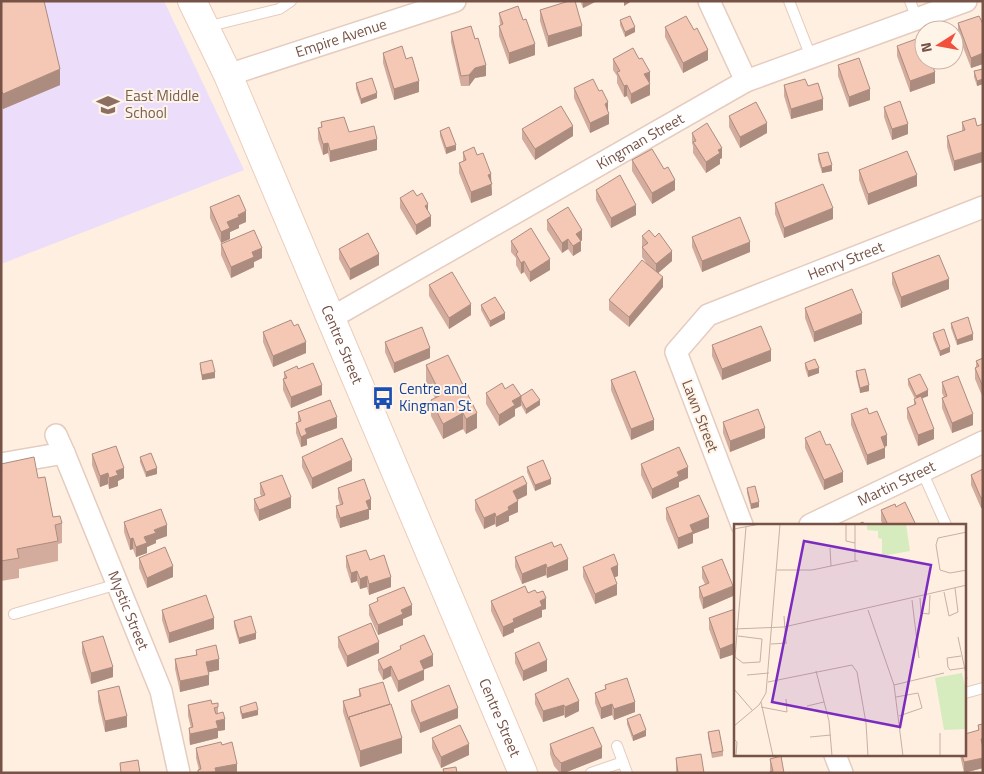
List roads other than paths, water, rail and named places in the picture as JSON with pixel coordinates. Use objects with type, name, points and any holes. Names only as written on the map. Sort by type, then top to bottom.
[{"type":"main road","name":"Centre Street","points":[[192,1],[228,75],[523,773]]},
{"type":"street","name":"Empire Avenue","points":[[228,75],[455,1]]},
{"type":"street","points":[[708,1],[746,81]]},
{"type":"street","name":"Kingman Street","points":[[331,318],[746,81],[811,57],[914,10],[966,1]]},
{"type":"street","name":"Henry Street","points":[[708,315],[983,207]]},
{"type":"street","name":"Lawn Street","points":[[708,315],[676,352],[742,524]]},
{"type":"street","name":"Martin Street","points":[[812,524],[983,442]]},
{"type":"street","name":"Mystic Street","points":[[1,464],[60,444],[161,691],[179,773]]},
{"type":"street","points":[[835,756],[842,773]]},
{"type":"lane","points":[[205,28],[278,9],[292,1]]},
{"type":"lane","points":[[789,1],[811,57]]},
{"type":"lane","points":[[922,471],[946,524]]},
{"type":"lane","points":[[14,614],[118,584]]},
{"type":"lane","points":[[966,693],[983,688]]},
{"type":"lane","points":[[617,746],[627,773]]},
{"type":"lane","points":[[591,773],[623,762]]},
{"type":"place","name":"East Middle School","points":[[108,105]]},
{"type":"place","name":"Centre and Kingman St","points":[[383,398]]}]
